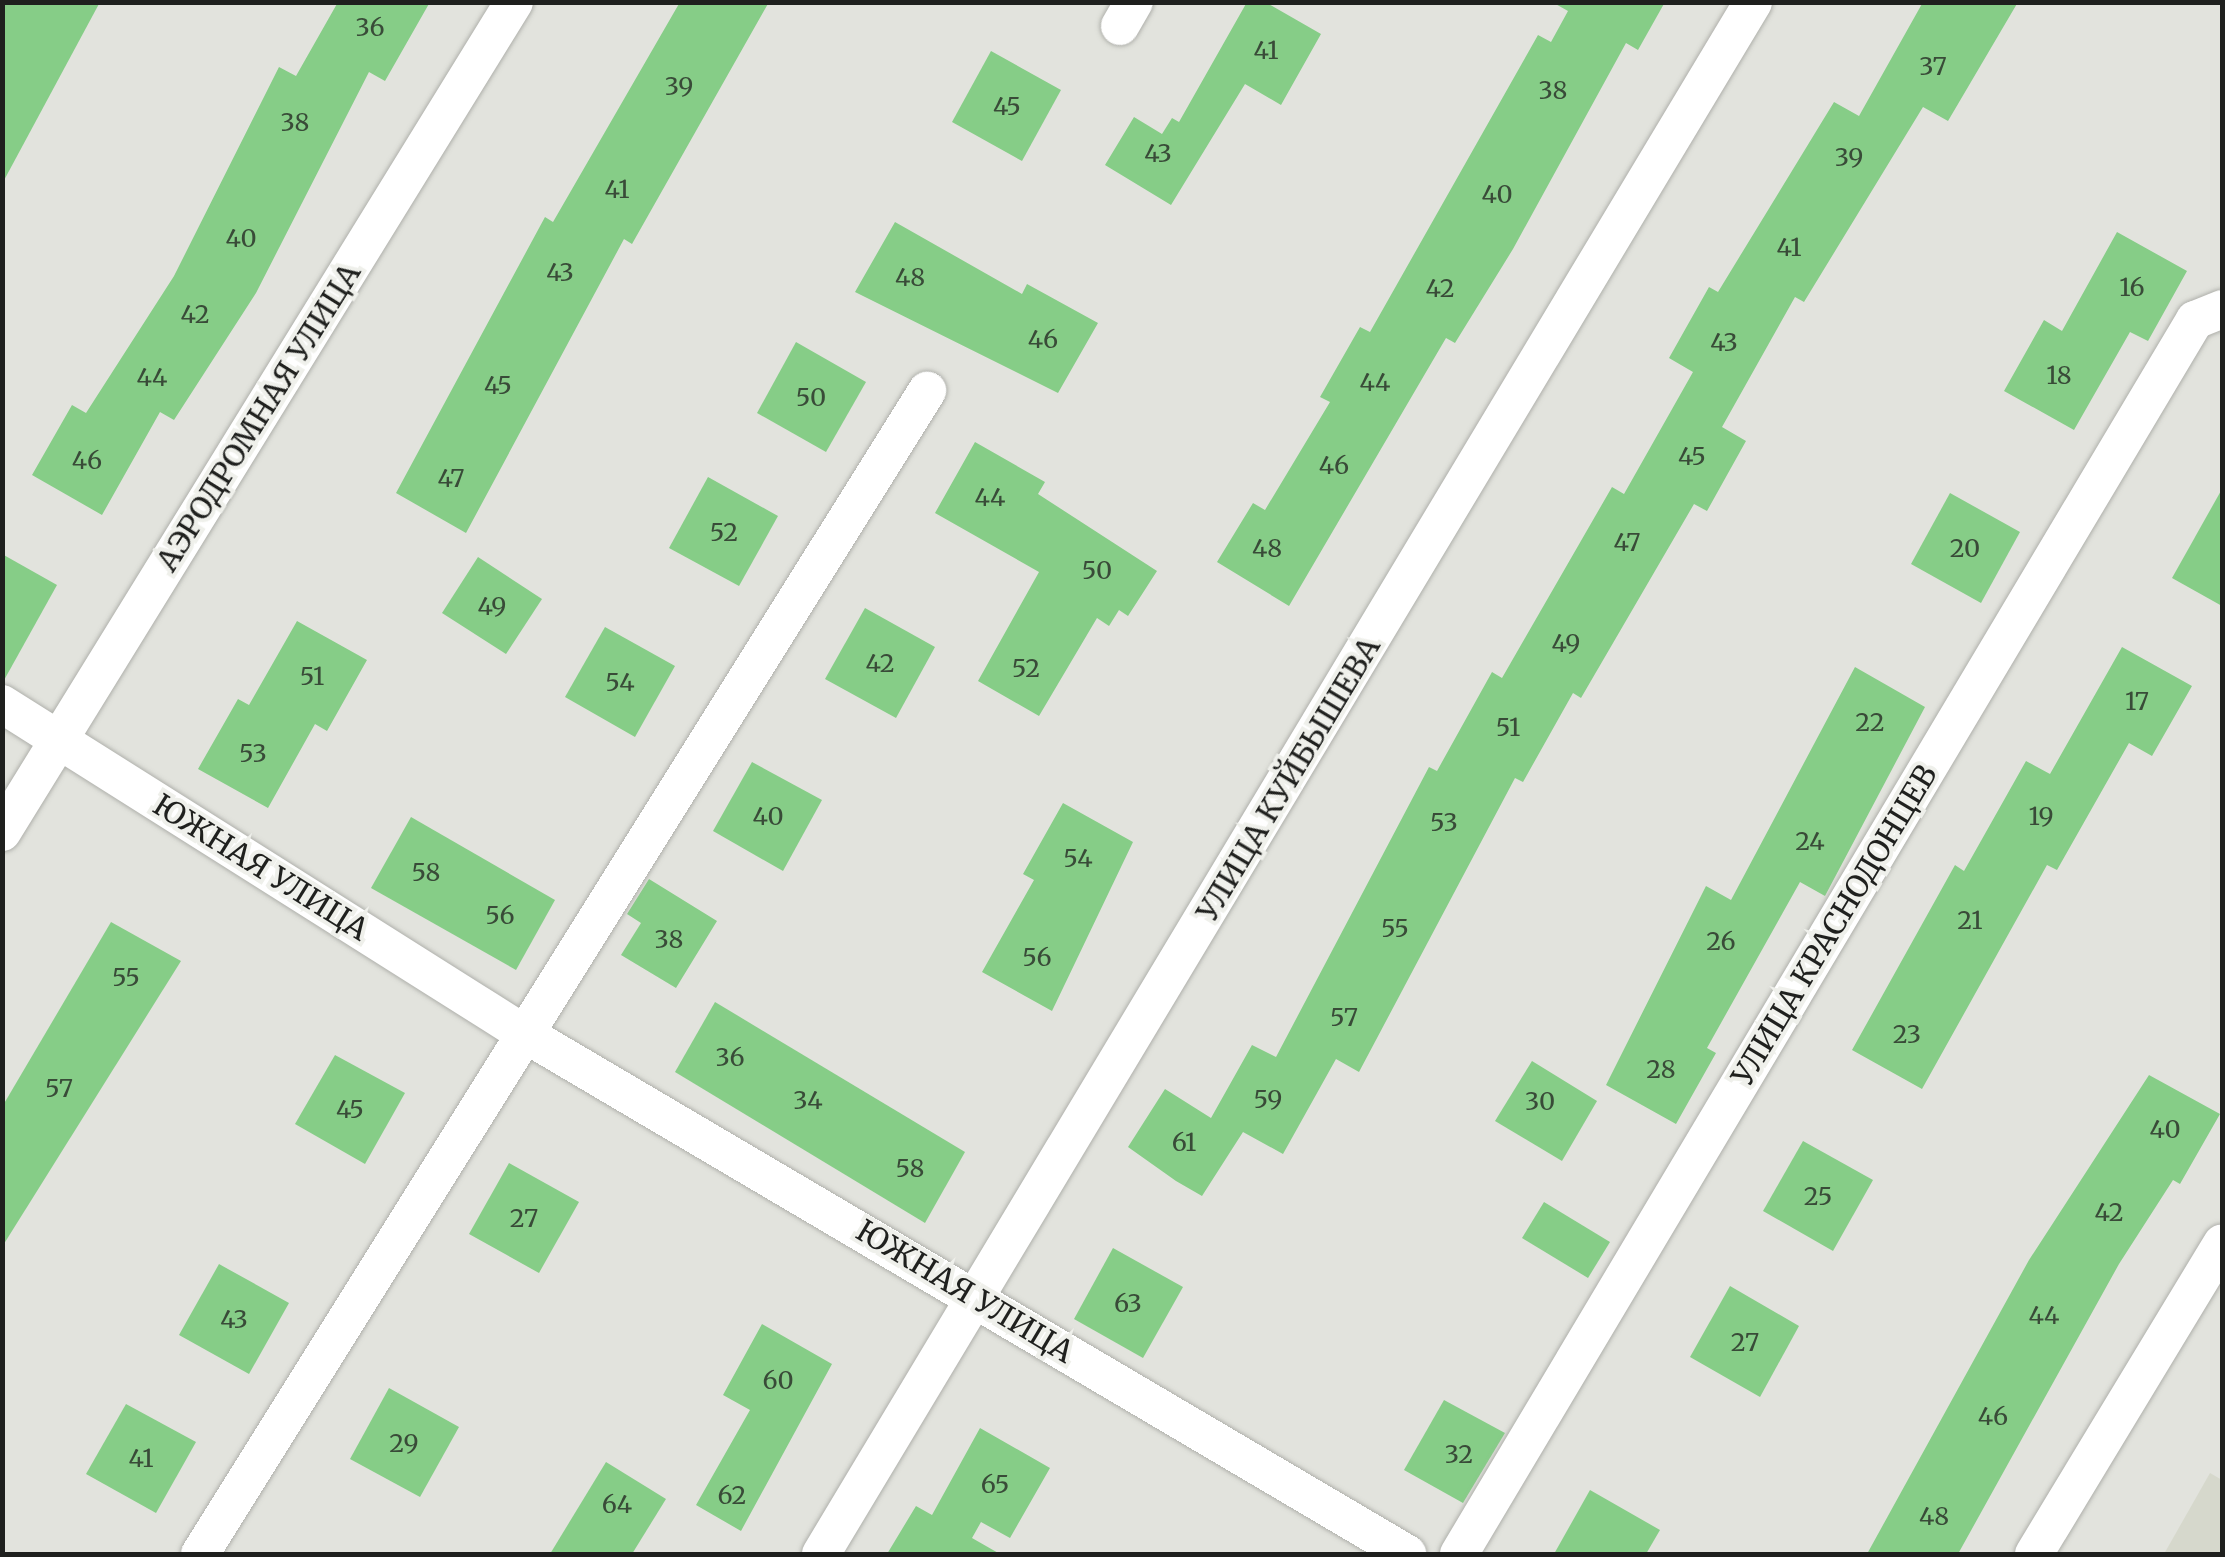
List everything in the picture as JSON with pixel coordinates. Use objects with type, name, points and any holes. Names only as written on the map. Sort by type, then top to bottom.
[{"type":"street","name":"АЭРОДРОМНАЯ УЛИЦА","points":[[2,832],[514,2]]},
{"type":"street","name":"УЛИЦА КУЙБЫШЕВА","points":[[821,1554],[1753,2]]},
{"type":"street","name":"УЛИЦА КРАСНОДОНЦЕВ","points":[[1459,1554],[2195,320],[2222,310]]},
{"type":"street","points":[[200,1554],[520,1031],[927,391]]},
{"type":"street","name":"ЮЖНАЯ УЛИЦА","points":[[2,704],[520,1031],[1407,1554]]},
{"type":"street","points":[[2034,1554],[2222,1244]]},
{"type":"shaded area","points":[[2210,1473],[2222,1480],[2222,1554],[2164,1554]]},
{"type":"building","points":[[2,2],[100,2],[2,184]]},
{"type":"building","points":[[338,2],[430,2],[385,81],[369,72],[256,293],[174,420],[160,412],[102,515],[32,475],[72,405],[86,413],[174,276],[279,67],[296,76]]},
{"type":"building","points":[[680,2],[769,2],[632,244],[624,239],[466,533],[396,493],[545,217],[553,222]]},
{"type":"building","points":[[1247,2],[1265,2],[1321,34],[1281,105],[1245,84],[1171,205],[1105,165],[1134,117],[1162,134],[1172,118],[1179,122]]},
{"type":"building","points":[[1552,2],[1665,2],[1638,50],[1626,43],[1513,249],[1455,343],[1446,338],[1289,606],[1217,562],[1253,503],[1265,510],[1330,402],[1320,397],[1360,327],[1370,332],[1538,35],[1551,42],[1568,11]]},
{"type":"building","points":[[1923,2],[2018,2],[1948,121],[1923,107],[1804,302],[1795,297],[1722,427],[1746,441],[1707,511],[1694,504],[1581,698],[1573,693],[1523,782],[1515,778],[1359,1072],[1336,1059],[1283,1154],[1243,1132],[1202,1196],[1176,1181],[1128,1147],[1165,1089],[1211,1118],[1252,1045],[1276,1057],[1429,767],[1437,771],[1492,672],[1502,678],[1612,487],[1624,494],[1693,372],[1669,358],[1709,287],[1718,292],[1834,102],[1859,116]]},
{"type":"building","points":[[991,51],[1061,90],[1022,161],[952,122]]},
{"type":"building","points":[[895,222],[1022,294],[1027,284],[1098,323],[1058,393],[855,292]]},
{"type":"building","points":[[2117,232],[2187,271],[2148,341],[2130,332],[2074,430],[2004,391],[2044,320],[2062,331]]},
{"type":"building","points":[[796,342],[866,382],[826,452],[757,413]]},
{"type":"building","points":[[975,442],[1045,482],[1038,494],[1157,571],[1128,616],[1119,610],[1109,626],[1097,618],[1039,716],[978,681],[1039,572],[935,513]]},
{"type":"building","points":[[708,477],[778,516],[739,586],[669,548]]},
{"type":"building","points":[[2222,489],[2222,606],[2172,578]]},
{"type":"building","points":[[1950,493],[2020,532],[1981,603],[1911,564]]},
{"type":"building","points":[[2,554],[57,585],[3,682],[2,682]]},
{"type":"building","points":[[478,557],[542,599],[506,654],[442,613]]},
{"type":"building","points":[[865,608],[935,647],[896,718],[825,679]]},
{"type":"building","points":[[297,621],[367,660],[327,731],[315,724],[268,808],[198,769],[238,699],[249,705]]},
{"type":"building","points":[[605,627],[675,666],[635,737],[565,697]]},
{"type":"building","points":[[2122,647],[2192,686],[2152,756],[2129,743],[2057,870],[2047,865],[1922,1089],[1852,1050],[1955,865],[1964,871],[2026,761],[2050,774]]},
{"type":"building","points":[[1855,667],[1925,707],[1825,896],[1800,882],[1707,1048],[1716,1053],[1676,1124],[1606,1085],[1706,886],[1731,900]]},
{"type":"building","points":[[752,762],[822,800],[783,871],[713,831]]},
{"type":"building","points":[[1063,803],[1133,842],[1052,1011],[982,972],[1034,880],[1023,874]]},
{"type":"building","points":[[411,817],[555,900],[516,970],[371,888]]},
{"type":"building","points":[[649,879],[717,921],[676,988],[621,955],[641,923],[627,914]]},
{"type":"building","points":[[111,922],[181,961],[2,1247],[2,1107]]},
{"type":"building","points":[[715,1002],[965,1152],[925,1223],[675,1072]]},
{"type":"building","points":[[335,1055],[405,1093],[365,1164],[295,1124]]},
{"type":"building","points":[[1532,1061],[1597,1101],[1562,1161],[1495,1121]]},
{"type":"building","points":[[2149,1075],[2220,1114],[2180,1184],[2173,1180],[2119,1264],[1958,1554],[1867,1554],[2029,1260]]},
{"type":"building","points":[[1803,1141],[1873,1180],[1833,1251],[1763,1211]]},
{"type":"building","points":[[509,1163],[579,1202],[539,1273],[469,1234]]},
{"type":"building","points":[[1544,1202],[1610,1242],[1588,1278],[1522,1238]]},
{"type":"building","points":[[1113,1248],[1183,1287],[1143,1358],[1074,1319]]},
{"type":"building","points":[[219,1264],[289,1303],[249,1374],[179,1335]]},
{"type":"building","points":[[1730,1286],[1799,1326],[1760,1397],[1690,1357]]},
{"type":"building","points":[[762,1324],[832,1364],[741,1531],[696,1505],[750,1410],[723,1395]]},
{"type":"building","points":[[389,1388],[459,1427],[420,1497],[350,1459]]},
{"type":"building","points":[[1444,1400],[1505,1433],[1463,1503],[1404,1470]]},
{"type":"building","points":[[126,1404],[196,1442],[156,1513],[86,1474]]},
{"type":"building","points":[[980,1428],[1050,1468],[1010,1538],[981,1522],[972,1538],[1000,1554],[887,1554],[916,1506],[932,1515]]},
{"type":"building","points":[[606,1462],[666,1499],[632,1554],[550,1554]]},
{"type":"building","points":[[1590,1490],[1660,1530],[1646,1554],[1554,1554]]}]
